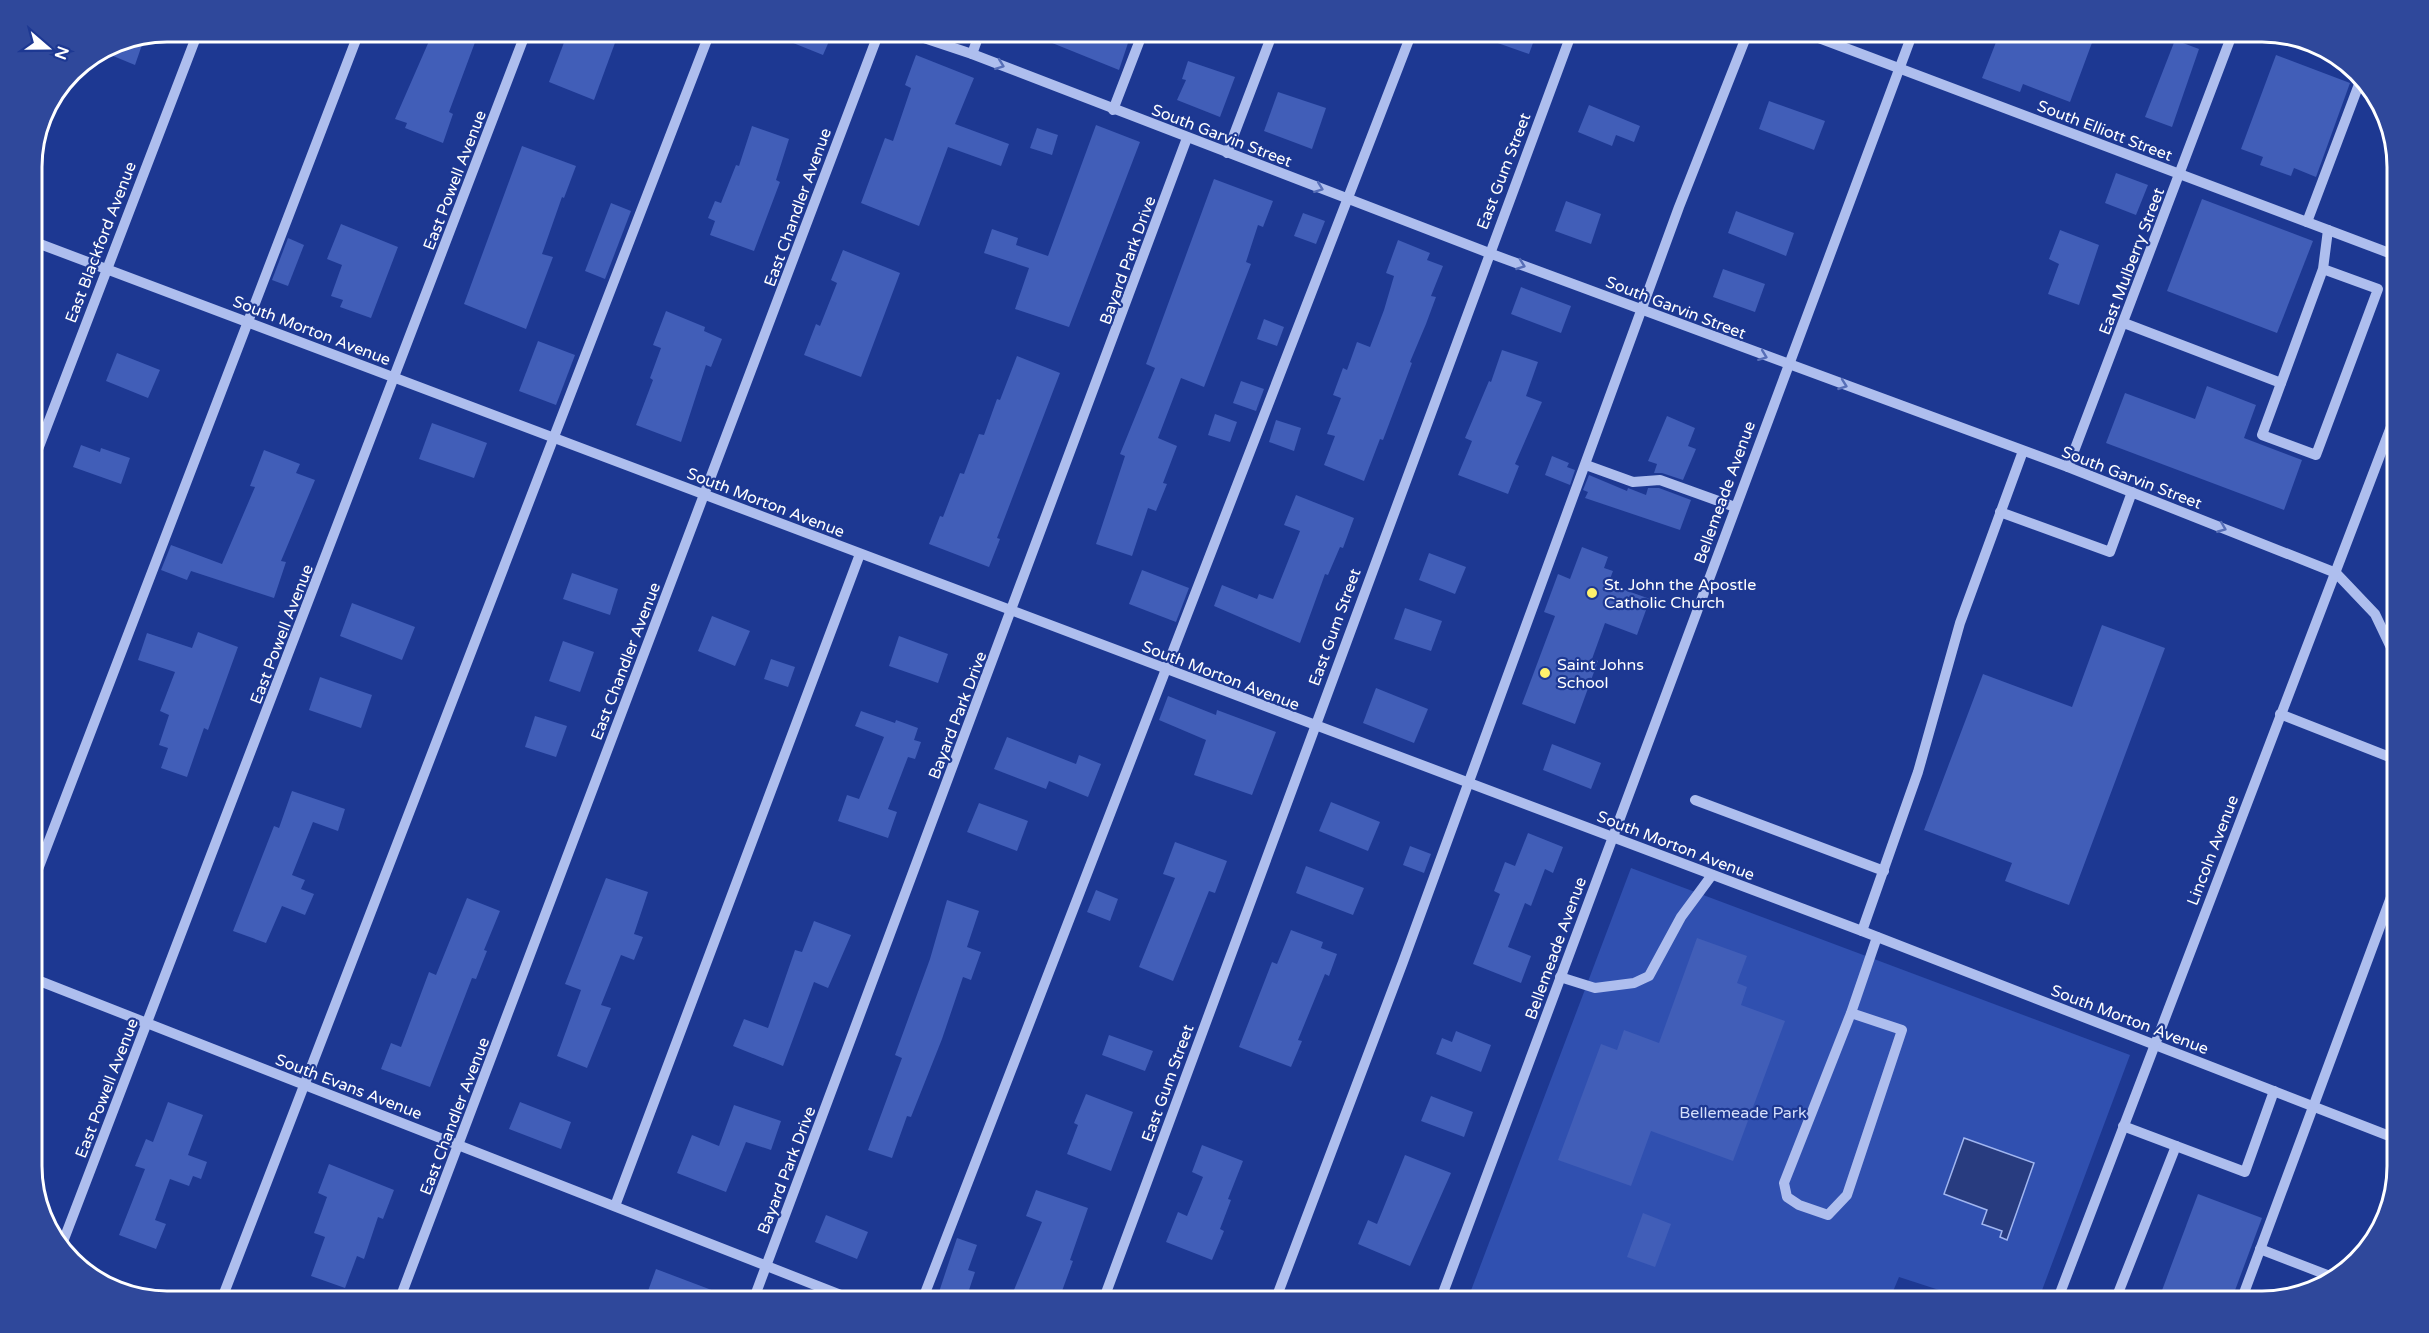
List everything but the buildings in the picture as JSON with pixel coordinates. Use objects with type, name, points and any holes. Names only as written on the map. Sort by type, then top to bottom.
[{"type":"street","name":"East Blackford Avenue","points":[[42,438],[105,269],[194,42]]},
{"type":"street","points":[[42,859],[355,42]]},
{"type":"street","name":"East Powell Avenue","points":[[65,1237],[522,42]]},
{"type":"street","points":[[225,1291],[303,1084],[707,42]]},
{"type":"street","name":"East Chandler Avenue","points":[[403,1291],[875,42]]},
{"type":"street","name":"South Garvin Street","points":[[936,42],[1489,253],[2068,467],[2336,573],[2375,614],[2387,639]]},
{"type":"street","points":[[972,54],[976,42]]},
{"type":"street","points":[[1113,110],[1139,42]]},
{"type":"street","points":[[1227,153],[1270,42]]},
{"type":"street","points":[[926,1291],[1408,42]]},
{"type":"street","name":"East Gum Street","points":[[1107,1291],[1568,42]]},
{"type":"street","points":[[1279,1291],[1644,311],[1679,207],[1744,42]]},
{"type":"street","name":"South Elliott Street","points":[[1830,42],[2387,252]]},
{"type":"street","name":"Bellemeade Avenue","points":[[1444,1291],[1909,42]]},
{"type":"street","name":"East Mulberry Street","points":[[2068,467],[2229,42]]},
{"type":"street","points":[[2307,222],[2358,87]]},
{"type":"street","name":"Bayard Park Drive","points":[[757,1291],[1187,138]]},
{"type":"street","points":[[2323,269],[2378,289],[2316,455],[2262,435],[2323,269],[2328,230]]},
{"type":"street","name":"South Morton Avenue","points":[[42,246],[705,493],[1314,726],[1862,931],[2387,1135]]},
{"type":"street","points":[[2124,323],[2281,383]]},
{"type":"street","name":"Lincoln Avenue","points":[[2061,1291],[2387,438]]},
{"type":"street","points":[[1862,931],[1918,772],[1960,622],[2023,451]]},
{"type":"street","points":[[1586,465],[1633,482],[1660,480],[1735,507]]},
{"type":"street","points":[[2000,512],[2110,552],[2132,492]]},
{"type":"street","points":[[615,1206],[860,554]]},
{"type":"street","points":[[2280,714],[2387,756]]},
{"type":"street","points":[[1695,800],[1884,871]]},
{"type":"street","points":[[1560,977],[1595,988],[1634,983],[1649,976],[1681,917],[1712,875]]},
{"type":"street","points":[[2245,1291],[2387,909]]},
{"type":"street","points":[[1851,1013],[1902,1030],[1847,1195],[1828,1215],[1799,1205],[1787,1197],[1784,1183],[1851,1013],[1877,937]]},
{"type":"street","name":"South Evans Avenue","points":[[42,982],[828,1291]]},
{"type":"street","points":[[2123,1126],[2245,1172],[2274,1091]]},
{"type":"street","points":[[2119,1291],[2176,1146]]},
{"type":"street","points":[[2260,1249],[2325,1274]]},
{"type":"green space","name":"Bellemeade Park","points":[[1631,868],[2130,1055],[2042,1291],[1942,1291],[1899,1277],[1893,1291],[1471,1291]]},
{"type":"shaded area","points":[[1964,1138],[2034,1163],[2007,1240],[2000,1237],[2002,1231],[1982,1224],[1987,1210],[1944,1194]]},
{"type":"place","name":"St. John the Apostle Catholic Church","points":[[1592,593]]},
{"type":"place","name":"Saint Johns School","points":[[1545,673]]}]
